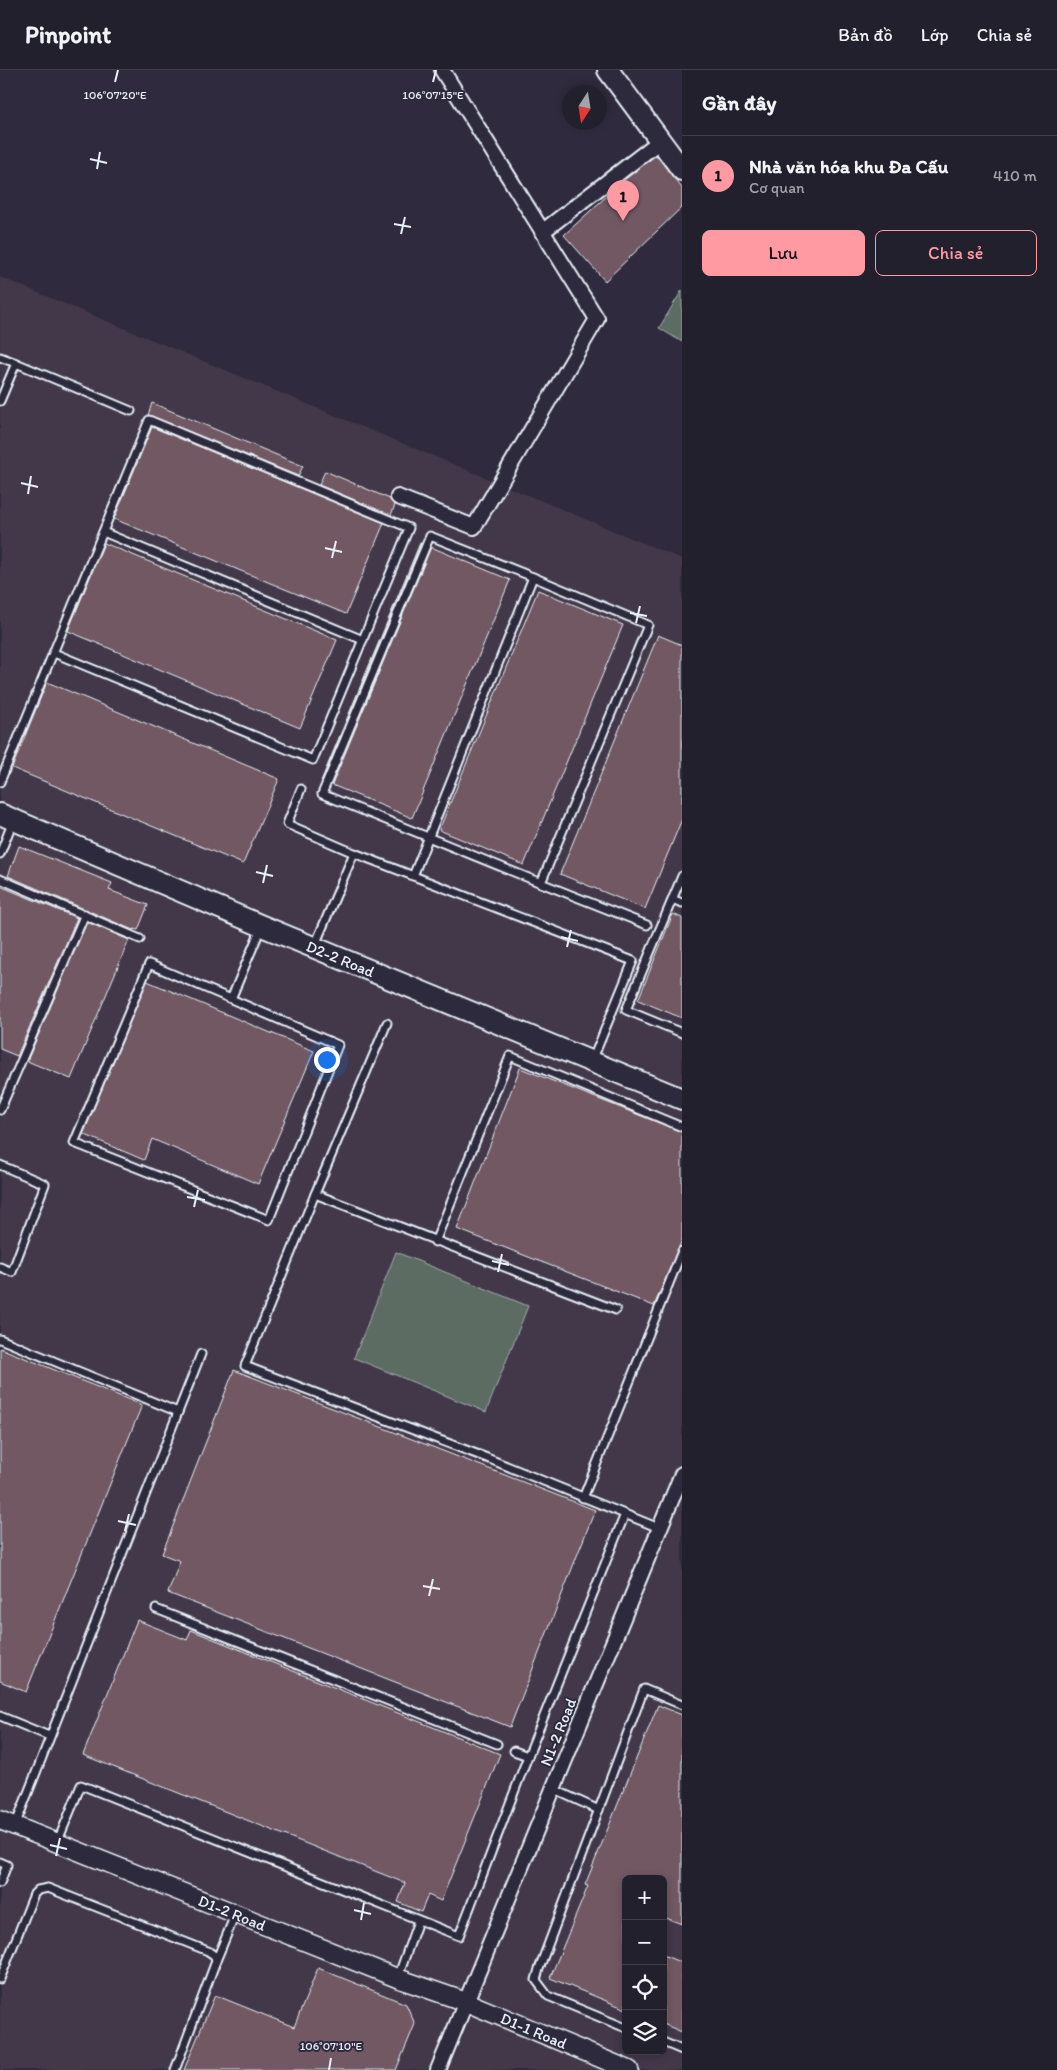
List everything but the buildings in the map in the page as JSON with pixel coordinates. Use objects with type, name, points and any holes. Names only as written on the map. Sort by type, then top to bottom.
[{"type":"main road","points":[[608,70],[660,141],[679,159]]},
{"type":"main road","name":"D2-2 Road","points":[[7,817],[262,926],[682,1098]]},
{"type":"street","points":[[398,497],[474,526],[597,319],[442,70]]},
{"type":"street","points":[[542,232],[660,141]]},
{"type":"street","name":"N1-2 Road","points":[[438,2070],[682,1474]]},
{"type":"street","name":"D1-2 Road","points":[[8,1823],[397,1978],[466,2002]]},
{"type":"street","name":"D1-1 Road","points":[[466,2002],[629,2070]]},
{"type":"lane","points":[[0,357],[131,411]]},
{"type":"lane","points":[[0,401],[16,363]]},
{"type":"lane","points":[[0,782],[149,420],[409,528],[313,760],[54,653]]},
{"type":"lane","points":[[103,532],[363,640]]},
{"type":"lane","points":[[541,883],[648,625],[430,536],[322,794],[428,838],[541,883],[647,925]]},
{"type":"lane","points":[[413,876],[533,577]]},
{"type":"lane","points":[[302,789],[287,824],[354,853],[633,961],[592,1061]]},
{"type":"lane","points":[[0,854],[7,817]]},
{"type":"lane","points":[[314,947],[354,853]]},
{"type":"lane","points":[[682,876],[626,1010],[682,1033]]},
{"type":"lane","points":[[0,879],[140,939]]},
{"type":"lane","points":[[672,899],[682,904]]},
{"type":"lane","points":[[0,1110],[85,914]]},
{"type":"lane","points":[[231,999],[262,926]]},
{"type":"lane","points":[[149,964],[231,999],[338,1045],[269,1220],[74,1143],[149,964]]},
{"type":"lane","points":[[387,1023],[245,1366],[487,1458],[660,1528]]},
{"type":"lane","points":[[436,1242],[510,1056],[682,1127]]},
{"type":"lane","points":[[0,1165],[45,1184],[12,1272],[0,1267]]},
{"type":"lane","points":[[315,1194],[616,1310]]},
{"type":"lane","points":[[583,1498],[682,1250]]},
{"type":"lane","points":[[0,1339],[178,1412]]},
{"type":"lane","points":[[8,1823],[49,1736],[201,1354]]},
{"type":"lane","points":[[57,1844],[81,1785],[459,1936],[528,1756],[625,1514]]},
{"type":"lane","points":[[156,1608],[497,1744]]},
{"type":"lane","points":[[622,2026],[548,1996],[536,1980],[644,1689],[682,1705]]},
{"type":"lane","points":[[0,1716],[49,1736]]},
{"type":"lane","points":[[514,1751],[528,1756]]},
{"type":"lane","points":[[553,1790],[599,1810]]},
{"type":"lane","points":[[0,1862],[7,1865],[0,1883]]},
{"type":"lane","points":[[0,1979],[34,1894],[38,1890],[48,1888],[208,1951],[215,1956],[216,1961]]},
{"type":"lane","points":[[175,2070],[216,1961],[236,1914]]},
{"type":"lane","points":[[397,1978],[418,1921]]},
{"type":"lane","points":[[667,2044],[682,2050]]},
{"type":"shaded area","points":[[0,277],[682,559],[682,2070],[0,2070]]},
{"type":"green space","points":[[682,290],[682,342],[659,328]]},
{"type":"green space","points":[[396,1252],[528,1306],[486,1412],[354,1358]]},
{"type":"place","name":"Nhà văn hóa khu Đa Cấu","points":[[623,221]]}]
